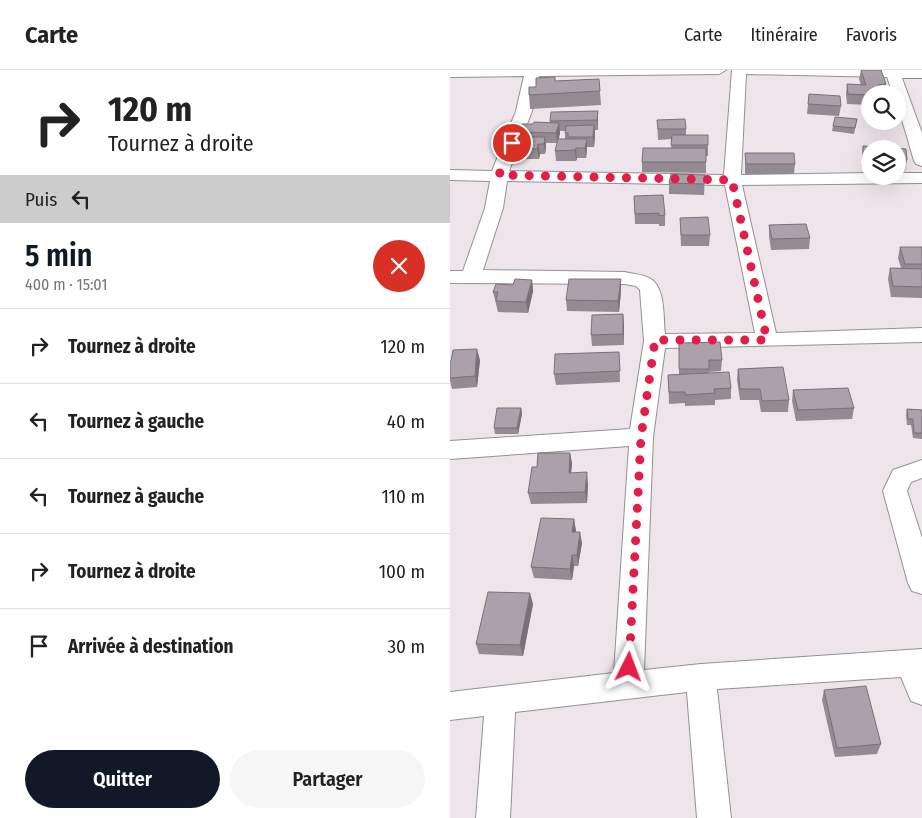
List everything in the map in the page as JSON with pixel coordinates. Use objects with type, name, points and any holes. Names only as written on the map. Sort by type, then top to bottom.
[{"type":"street","points":[[450,73],[719,70]]},
{"type":"street","points":[[739,70],[732,180],[767,340]]},
{"type":"street","points":[[744,70],[922,74]]},
{"type":"street","points":[[471,276],[494,208],[499,175],[524,111],[533,71]]},
{"type":"street","points":[[893,74],[912,126],[922,161]]},
{"type":"street","points":[[450,174],[732,180],[922,178]]},
{"type":"street","points":[[450,277],[625,278],[644,282],[650,289],[655,340],[641,437],[628,686]]},
{"type":"street","points":[[655,340],[767,340],[922,335]]},
{"type":"street","points":[[450,450],[641,437]]},
{"type":"street","points":[[922,469],[902,476],[895,491],[922,583]]},
{"type":"street","points":[[450,706],[701,677],[916,663],[922,691]]},
{"type":"street","points":[[701,677],[714,818]]},
{"type":"street","points":[[493,818],[500,699]]},
{"type":"building","points":[[861,70],[881,70],[886,84],[866,85]]},
{"type":"building","points":[[555,77],[555,81],[599,79],[600,91],[529,95],[529,87],[536,87],[536,78]]},
{"type":"building","points":[[847,84],[866,85],[861,85],[861,95],[848,94]]},
{"type":"building","points":[[809,94],[840,96],[841,106],[808,104]]},
{"type":"building","points":[[598,111],[597,120],[550,121],[551,112]]},
{"type":"building","points":[[835,117],[857,119],[855,128],[833,126]]},
{"type":"building","points":[[685,119],[686,129],[658,129],[657,120]]},
{"type":"building","points":[[534,122],[559,123],[556,133],[519,132],[522,124],[533,124]]},
{"type":"building","points":[[594,125],[593,137],[568,137],[568,133],[565,133],[566,126]]},
{"type":"building","points":[[672,135],[708,135],[708,145],[671,145]]},
{"type":"building","points":[[514,137],[545,137],[544,144],[538,144],[537,149],[511,149]]},
{"type":"building","points":[[558,139],[587,139],[585,148],[555,151]]},
{"type":"building","points":[[643,148],[706,148],[706,162],[642,162]]},
{"type":"building","points":[[745,153],[794,153],[795,164],[746,164]]},
{"type":"building","points":[[671,174],[705,175],[704,184],[669,183]]},
{"type":"building","points":[[663,195],[665,215],[659,216],[659,213],[635,214],[634,196]]},
{"type":"building","points":[[708,217],[710,235],[681,235],[680,218]]},
{"type":"building","points":[[806,224],[810,238],[772,239],[769,225]]},
{"type":"building","points":[[900,247],[922,247],[922,264],[905,264]]},
{"type":"building","points":[[890,268],[922,269],[922,287],[893,286]]},
{"type":"building","points":[[515,279],[532,280],[526,302],[496,301],[498,292],[493,292],[496,284],[513,285]]},
{"type":"building","points":[[569,279],[621,279],[618,301],[566,300]]},
{"type":"building","points":[[623,314],[623,334],[591,335],[592,315]]},
{"type":"building","points":[[720,342],[722,360],[709,360],[709,369],[679,369],[679,343]]},
{"type":"building","points":[[477,349],[475,376],[450,378],[450,362],[453,350]]},
{"type":"building","points":[[619,352],[620,371],[554,374],[555,354]]},
{"type":"building","points":[[783,367],[789,400],[762,401],[760,389],[740,389],[738,369]]},
{"type":"building","points":[[729,372],[731,388],[714,389],[715,393],[685,395],[685,392],[669,392],[668,375]]},
{"type":"building","points":[[848,388],[854,408],[798,410],[793,390]]},
{"type":"building","points":[[497,408],[521,408],[517,428],[494,428]]},
{"type":"building","points":[[907,409],[922,410],[922,433],[914,433],[913,419],[908,419]]},
{"type":"building","points":[[538,453],[570,453],[569,473],[587,472],[585,492],[528,493],[532,467],[537,467]]},
{"type":"building","points":[[541,518],[574,519],[572,532],[580,532],[577,555],[572,555],[570,569],[531,567]]},
{"type":"building","points":[[488,592],[530,593],[520,645],[476,644]]},
{"type":"building","points":[[866,686],[881,744],[837,748],[824,690]]},
{"type":"route","points":[[512,143],[499,175],[732,180],[767,340],[655,340],[641,437],[629,667]]}]
